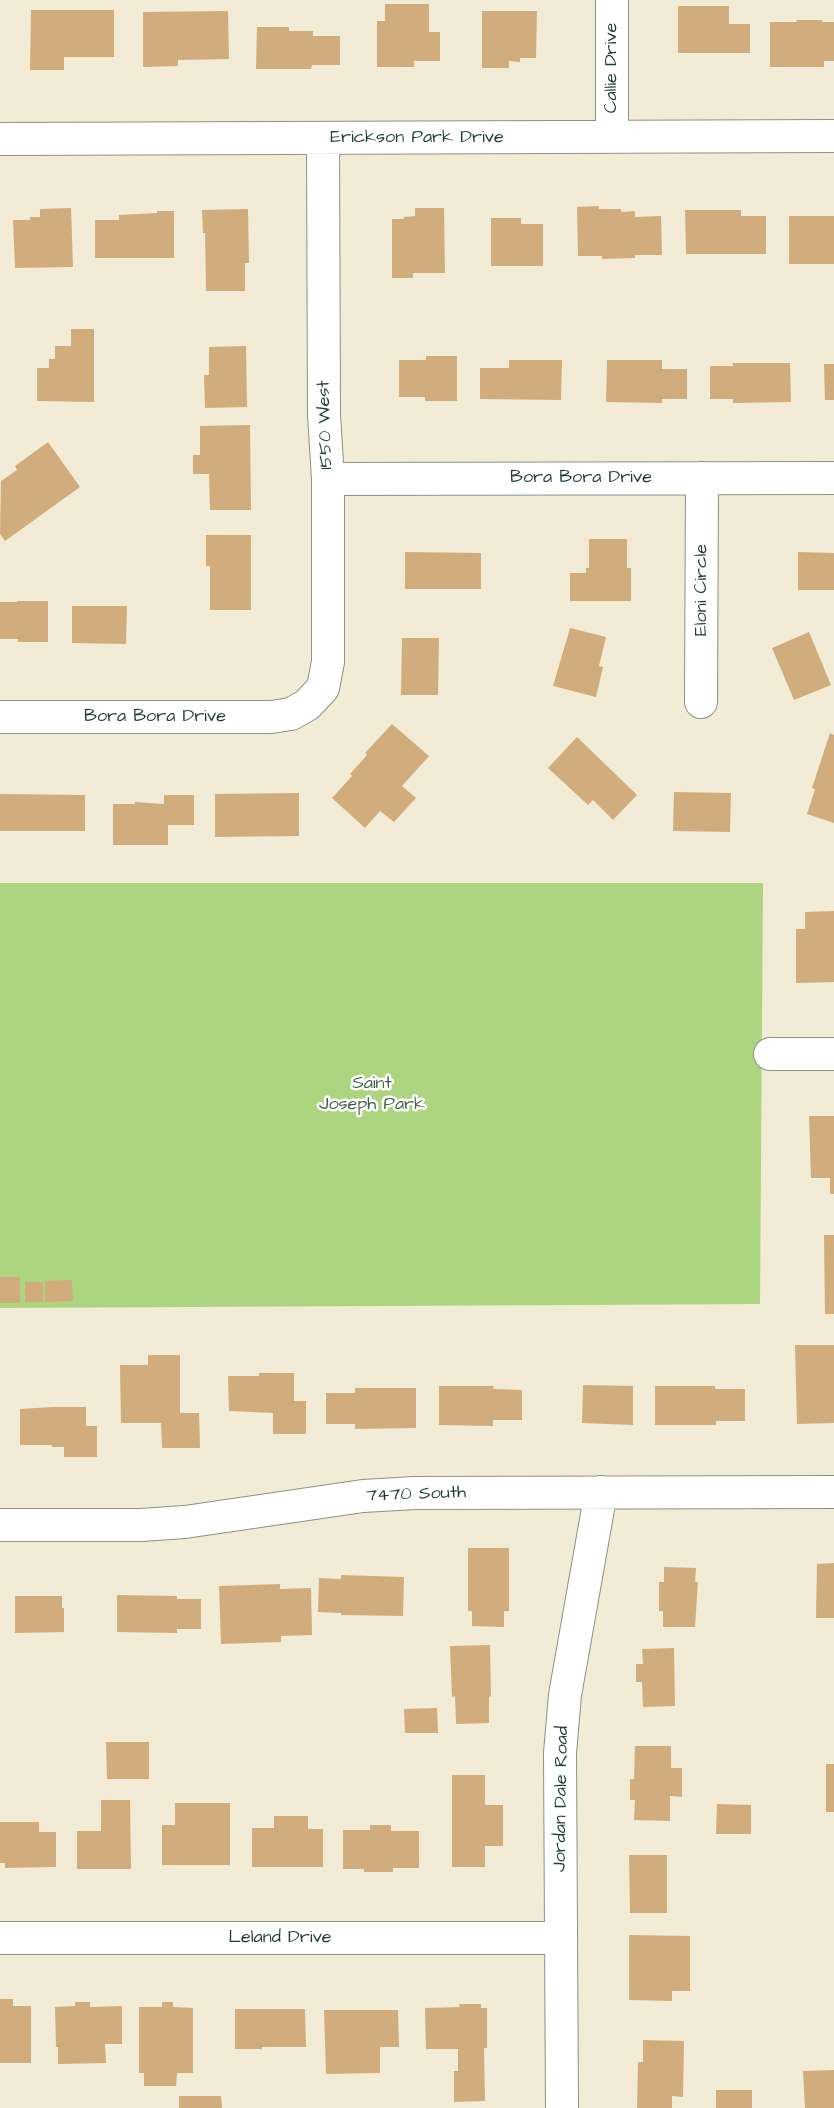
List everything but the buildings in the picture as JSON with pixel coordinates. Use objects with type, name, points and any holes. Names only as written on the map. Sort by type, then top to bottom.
[{"type":"street","name":"Callie Drive","points":[[612,0],[612,137]]},
{"type":"street","name":"Erickson Park Drive","points":[[0,139],[834,136]]},
{"type":"street","name":"1550 West","points":[[307,705],[323,688],[328,662],[323,138]]},
{"type":"street","name":"Eloni Circle","points":[[701,702],[702,478]]},
{"type":"street","name":"Bora Bora Drive","points":[[328,479],[834,478]]},
{"type":"street","name":"Bora Bora Drive","points":[[0,717],[271,717],[291,714],[307,705]]},
{"type":"street","points":[[770,1054],[834,1054]]},
{"type":"street","name":"Jordan Dale Road","points":[[562,2108],[560,1753],[565,1695],[601,1492]]},
{"type":"street","name":"7470 South","points":[[0,1525],[141,1526],[185,1522],[363,1496],[415,1493],[834,1492]]},
{"type":"street","name":"Leland Drive","points":[[0,1938],[561,1938]]},
{"type":"green space","name":"Saint Joseph Park","points":[[0,883],[763,883],[760,1304],[0,1308]]}]
